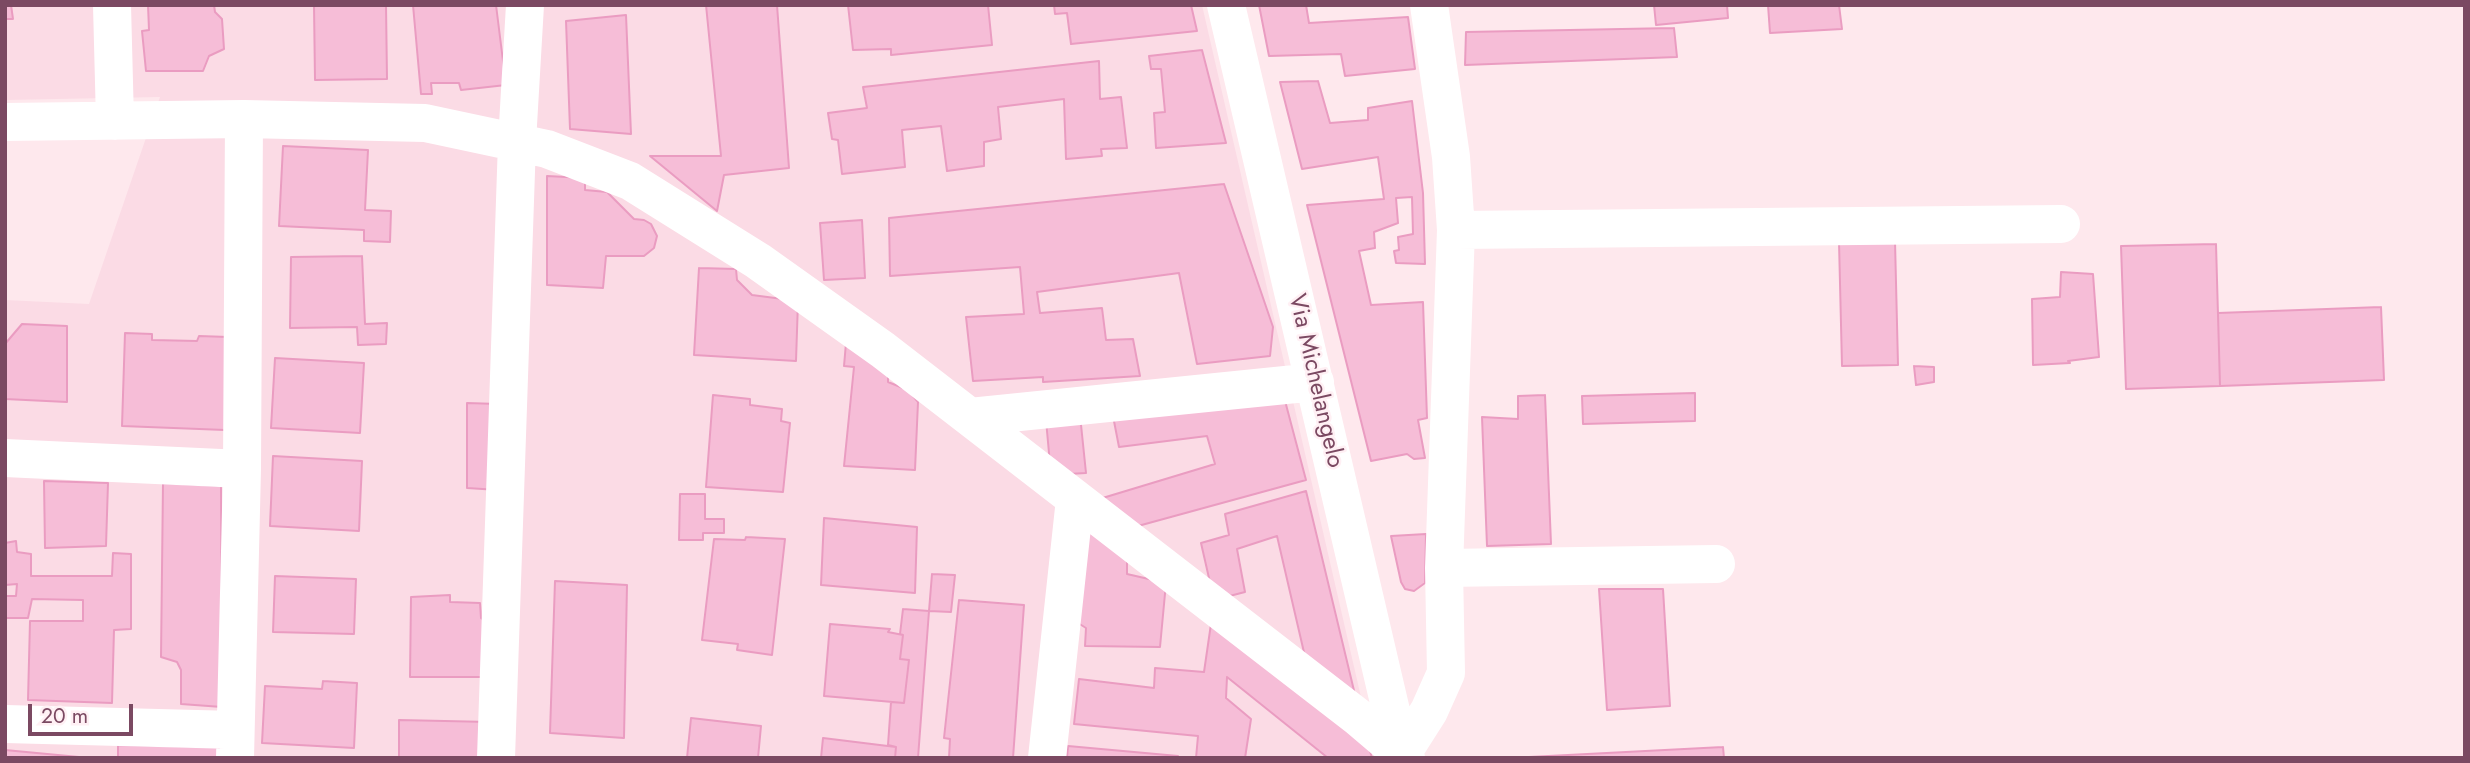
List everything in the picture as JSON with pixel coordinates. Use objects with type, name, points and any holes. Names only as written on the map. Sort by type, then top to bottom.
[{"type":"street","points":[[112,5],[115,121]]},
{"type":"street","points":[[496,758],[517,142],[525,5]]},
{"type":"street","name":"Via Michelangelo","points":[[1226,5],[1403,757]]},
{"type":"street","points":[[5,122],[244,119],[425,123],[547,149],[629,181],[758,261],[883,350],[1359,718],[1403,757],[1429,711],[1446,673],[1444,568],[1456,230],[1451,157],[1429,5]]},
{"type":"street","points":[[5,724],[235,744],[242,469],[244,119]]},
{"type":"street","points":[[1456,230],[2062,224]]},
{"type":"street","points":[[970,417],[1315,382]]},
{"type":"street","points":[[5,458],[242,469]]},
{"type":"street","points":[[1047,758],[1075,499]]},
{"type":"street","points":[[1444,568],[1716,564]]},
{"type":"shaded area","points":[[5,5],[1202,5],[1375,758],[5,758],[5,300],[89,304],[160,97],[5,100]]},
{"type":"building","points":[[5,5],[11,5],[13,19],[5,19]]},
{"type":"building","points":[[148,5],[214,5],[215,12],[222,19],[224,49],[209,56],[203,71],[146,71],[142,31],[149,30]]},
{"type":"building","points":[[314,5],[386,5],[387,79],[315,80]]},
{"type":"building","points":[[413,5],[496,5],[506,85],[461,90],[459,83],[431,83],[432,94],[421,94]]},
{"type":"building","points":[[706,5],[777,5],[789,168],[724,175],[717,211],[650,156],[721,156]]},
{"type":"building","points":[[848,5],[988,5],[992,45],[891,55],[891,49],[853,50]]},
{"type":"building","points":[[1054,5],[1191,5],[1197,31],[1071,44],[1067,13],[1055,14]]},
{"type":"building","points":[[1259,5],[1306,5],[1309,23],[1408,17],[1415,69],[1345,76],[1341,54],[1269,56]]},
{"type":"building","points":[[1654,5],[1727,5],[1728,18],[1656,25]]},
{"type":"building","points":[[1768,5],[1839,5],[1842,29],[1770,33]]},
{"type":"building","points":[[626,15],[631,134],[570,129],[566,21]]},
{"type":"building","points":[[1674,28],[1677,57],[1465,65],[1466,32]]},
{"type":"building","points":[[1202,50],[1226,143],[1156,148],[1154,113],[1165,112],[1161,69],[1151,69],[1149,56]]},
{"type":"building","points":[[1099,61],[1100,99],[1121,97],[1127,148],[1101,149],[1102,156],[1066,159],[1064,99],[998,107],[1001,139],[984,142],[984,166],[947,171],[941,126],[902,130],[905,167],[842,174],[838,140],[832,139],[828,113],[867,108],[863,87]]},
{"type":"building","points":[[1318,81],[1330,123],[1368,120],[1368,108],[1412,101],[1423,193],[1425,264],[1396,263],[1394,251],[1399,250],[1398,237],[1413,234],[1412,197],[1396,198],[1398,223],[1374,232],[1375,248],[1359,251],[1371,305],[1423,302],[1427,418],[1418,420],[1425,458],[1414,459],[1407,454],[1371,461],[1307,205],[1384,199],[1378,157],[1302,169],[1280,82]]},
{"type":"building","points":[[283,146],[368,150],[365,210],[391,211],[390,242],[364,241],[364,230],[279,226]]},
{"type":"building","points":[[547,176],[585,178],[585,190],[607,192],[634,219],[651,224],[657,236],[654,248],[644,256],[606,256],[603,288],[547,285]]},
{"type":"building","points":[[1224,184],[1273,327],[1270,356],[1197,364],[1179,273],[1037,292],[1040,313],[1102,308],[1106,340],[1133,339],[1140,376],[1043,382],[1043,377],[973,381],[966,317],[1024,314],[1020,267],[890,276],[889,218]]},
{"type":"building","points":[[862,220],[865,278],[824,280],[820,223]]},
{"type":"building","points":[[1895,241],[1898,365],[1842,366],[1839,242]]},
{"type":"building","points":[[2216,244],[2220,386],[2126,389],[2121,246]]},
{"type":"building","points":[[362,256],[365,324],[387,323],[386,344],[358,345],[357,327],[290,328],[291,257]]},
{"type":"building","points":[[699,268],[736,269],[737,280],[752,295],[798,301],[796,361],[694,355]]},
{"type":"building","points":[[2061,272],[2093,274],[2099,357],[2068,361],[2070,363],[2033,365],[2032,299],[2060,297]]},
{"type":"building","points":[[2381,307],[2384,380],[2220,386],[2218,313]]},
{"type":"building","points":[[22,324],[67,326],[67,402],[5,399],[5,344]]},
{"type":"building","points":[[125,333],[152,334],[152,340],[197,341],[199,336],[228,337],[225,430],[122,426]]},
{"type":"building","points":[[846,343],[888,369],[888,382],[908,390],[918,402],[915,470],[844,466],[854,367],[844,366]]},
{"type":"building","points":[[275,358],[364,363],[360,433],[271,428]]},
{"type":"building","points":[[1914,366],[1934,367],[1934,382],[1916,385]]},
{"type":"building","points":[[1695,393],[1695,421],[1583,424],[1582,396]]},
{"type":"building","points":[[713,395],[750,399],[750,405],[782,409],[781,421],[790,423],[783,492],[706,487]]},
{"type":"building","points":[[1545,395],[1551,544],[1487,546],[1482,417],[1518,419],[1518,396]]},
{"type":"building","points":[[1284,397],[1306,480],[1127,529],[1096,500],[1215,464],[1207,436],[1119,447],[1113,416]]},
{"type":"building","points":[[467,403],[498,404],[498,490],[467,488]]},
{"type":"building","points":[[1080,415],[1086,473],[1051,475],[1046,420]]},
{"type":"building","points":[[273,456],[362,461],[359,531],[270,526]]},
{"type":"building","points":[[44,481],[108,483],[106,546],[45,548]]},
{"type":"building","points":[[163,483],[221,486],[222,707],[181,704],[181,670],[177,662],[161,657]]},
{"type":"building","points":[[1306,491],[1357,703],[1309,674],[1277,536],[1237,549],[1245,592],[1214,600],[1201,543],[1229,535],[1225,514]]},
{"type":"building","points":[[680,494],[705,494],[705,519],[724,519],[724,533],[703,533],[703,540],[679,540]]},
{"type":"building","points":[[824,518],[917,527],[915,593],[821,585]]},
{"type":"building","points":[[1087,519],[1127,552],[1127,574],[1166,583],[1160,647],[1085,646],[1086,628],[1078,623]]},
{"type":"building","points":[[1426,534],[1425,583],[1414,591],[1405,589],[1391,536]]},
{"type":"building","points":[[746,537],[785,539],[772,655],[737,650],[738,644],[702,640],[714,539],[745,540]]},
{"type":"building","points":[[16,541],[17,552],[31,554],[31,576],[112,576],[113,553],[131,554],[131,629],[114,630],[112,703],[28,700],[30,621],[83,621],[83,600],[32,599],[28,618],[5,618],[5,596],[16,596],[17,584],[5,585],[5,543]]},
{"type":"building","points":[[932,574],[955,575],[951,612],[929,611]]},
{"type":"building","points":[[275,576],[356,579],[354,634],[273,632]]},
{"type":"building","points":[[555,581],[627,585],[624,738],[550,733]]},
{"type":"building","points":[[1599,589],[1663,589],[1670,706],[1607,710]]},
{"type":"building","points":[[450,595],[450,602],[480,603],[481,618],[485,620],[486,677],[410,677],[411,597]]},
{"type":"building","points":[[959,600],[1024,605],[1013,758],[949,758],[950,739],[944,738]]},
{"type":"building","points":[[903,609],[929,611],[918,758],[895,758],[896,747],[888,745],[891,702],[904,703],[909,660],[900,659]]},
{"type":"building","points":[[1212,617],[1365,733],[1372,758],[1328,758],[1227,677],[1226,698],[1251,719],[1245,758],[1196,758],[1198,736],[1074,724],[1079,679],[1154,688],[1155,668],[1204,672]]},
{"type":"building","points":[[830,624],[890,629],[888,632],[903,635],[900,659],[909,660],[904,703],[824,696]]},
{"type":"building","points":[[323,681],[357,683],[354,748],[262,743],[265,686],[322,689]]},
{"type":"building","points":[[691,718],[761,726],[758,758],[687,758]]},
{"type":"building","points":[[399,720],[490,722],[491,758],[399,758]]},
{"type":"building","points":[[823,738],[896,747],[895,758],[821,758]]},
{"type":"building","points":[[118,745],[219,747],[219,758],[118,758]]},
{"type":"building","points":[[1068,746],[1178,756],[1178,758],[1067,758]]},
{"type":"building","points":[[1723,747],[1724,758],[1529,757]]},
{"type":"building","points":[[5,750],[79,757],[79,758],[5,758]]}]
